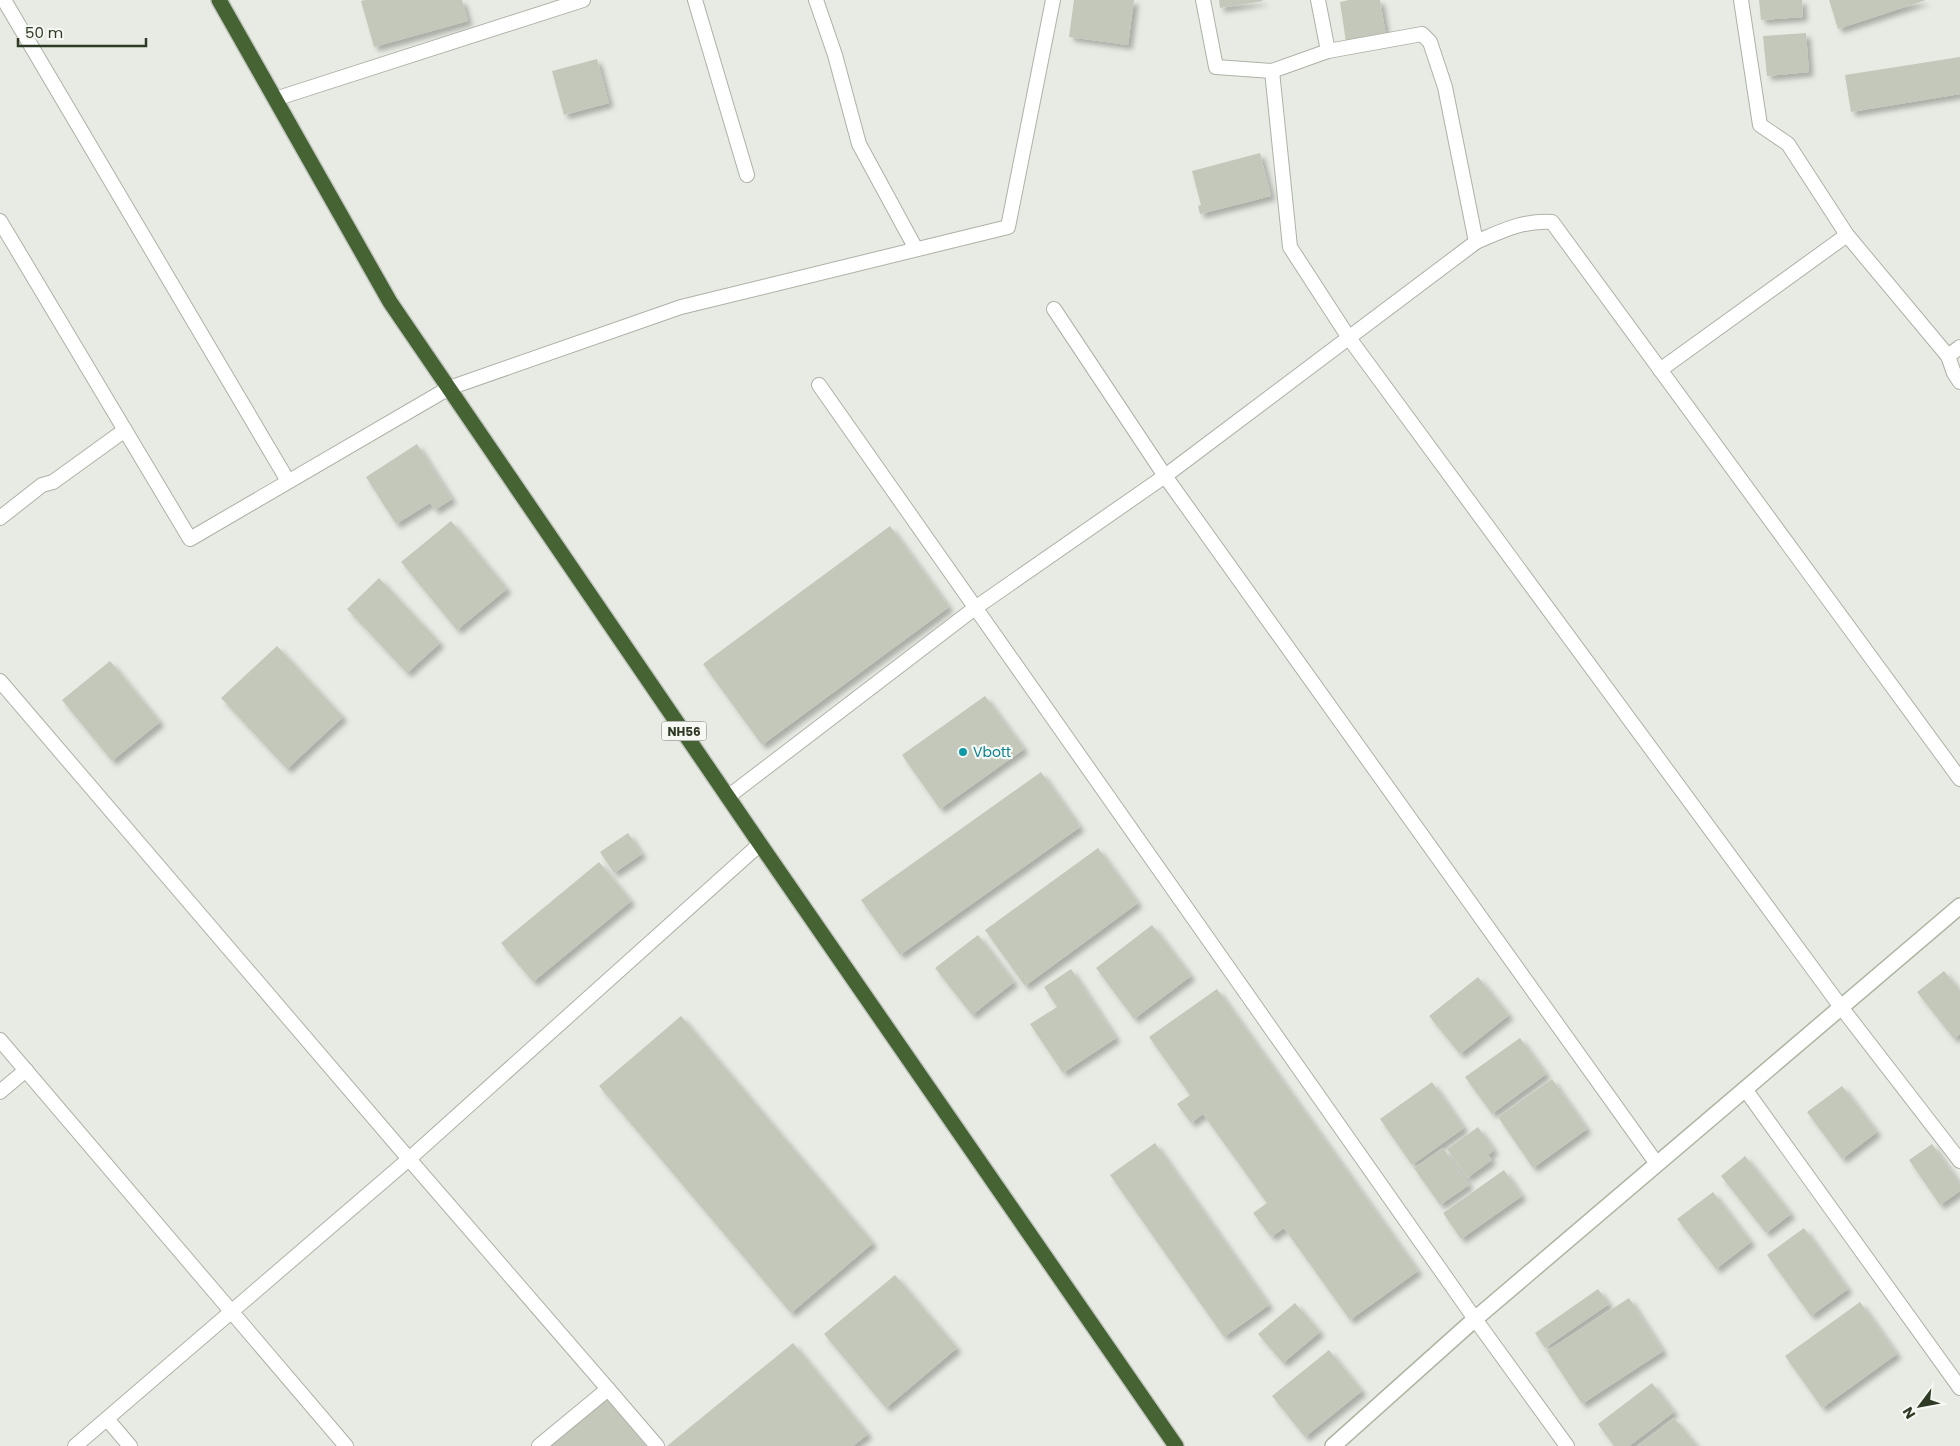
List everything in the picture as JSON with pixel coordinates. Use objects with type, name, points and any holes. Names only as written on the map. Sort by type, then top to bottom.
[{"type":"highway","name":"NH56","points":[[219,0],[390,302],[760,844],[1176,1446]]},
{"type":"street","points":[[4,0],[288,481]]},
{"type":"street","points":[[275,99],[584,0]]},
{"type":"street","points":[[695,0],[747,175]]},
{"type":"street","points":[[816,0],[835,55],[859,144],[916,250]]},
{"type":"street","points":[[0,221],[190,539],[449,388],[680,307],[1008,227],[1053,0]]},
{"type":"street","points":[[1203,0],[1216,67],[1272,71],[1328,51],[1422,34],[1430,42],[1445,87],[1476,242]]},
{"type":"street","points":[[1318,0],[1328,51]]},
{"type":"street","points":[[1740,0],[1760,125],[1788,144],[1847,234],[1948,356],[1954,373],[1960,382]]},
{"type":"street","points":[[1272,71],[1290,247],[1349,338],[1842,1007],[1960,1161]]},
{"type":"street","points":[[729,796],[975,608],[1165,476],[1476,242],[1534,221],[1552,222],[1960,779]]},
{"type":"street","points":[[1660,370],[1847,234]]},
{"type":"street","points":[[1054,309],[1165,476],[1657,1164]]},
{"type":"street","points":[[1948,356],[1960,347]]},
{"type":"street","points":[[819,386],[1567,1446]]},
{"type":"street","points":[[0,518],[42,485],[53,482],[125,430]]},
{"type":"street","points":[[0,681],[657,1446]]},
{"type":"street","points":[[76,1446],[409,1159],[760,844]]},
{"type":"street","points":[[1333,1446],[1476,1319],[1960,906]]},
{"type":"street","points":[[0,1040],[346,1446]]},
{"type":"street","points":[[0,1092],[26,1070]]},
{"type":"street","points":[[1745,1089],[1960,1388]]},
{"type":"street","points":[[539,1446],[608,1388]]},
{"type":"street","points":[[107,1419],[130,1446]]},
{"type":"building","points":[[462,0],[468,21],[374,47],[361,1]]},
{"type":"building","points":[[1074,0],[1134,0],[1128,45],[1069,37]]},
{"type":"building","points":[[1219,0],[1262,0],[1263,1],[1220,8]]},
{"type":"building","points":[[1349,0],[1380,0],[1386,36],[1346,42],[1340,2]]},
{"type":"building","points":[[1759,0],[1802,0],[1803,17],[1761,20]]},
{"type":"building","points":[[1829,0],[1926,0],[1838,29]]},
{"type":"building","points":[[1806,33],[1809,72],[1767,76],[1763,36]]},
{"type":"building","points":[[1960,57],[1960,94],[1851,112],[1845,75]]},
{"type":"building","points":[[597,59],[609,103],[564,115],[552,71]]},
{"type":"building","points":[[1260,153],[1271,196],[1200,214],[1198,206],[1201,205],[1192,171]]},
{"type":"building","points":[[417,444],[452,499],[435,510],[430,503],[396,524],[366,477]]},
{"type":"building","points":[[451,521],[507,589],[457,630],[401,562]]},
{"type":"building","points":[[890,526],[949,607],[762,745],[703,664]]},
{"type":"building","points":[[379,578],[440,643],[407,673],[347,609]]},
{"type":"building","points":[[277,646],[343,717],[287,769],[221,698]]},
{"type":"building","points":[[110,661],[160,722],[112,761],[62,700]]},
{"type":"building","name":"Vbott","points":[[985,696],[1024,749],[940,809],[902,755]]},
{"type":"building","points":[[1041,772],[1080,827],[900,955],[861,900]]},
{"type":"building","points":[[628,833],[642,854],[614,873],[600,852]]},
{"type":"building","points":[[1098,848],[1138,903],[1025,986],[985,930]]},
{"type":"building","points":[[599,862],[631,901],[533,982],[501,943]]},
{"type":"building","points":[[1152,925],[1191,976],[1134,1019],[1096,968]]},
{"type":"building","points":[[978,935],[1014,982],[972,1015],[935,968]]},
{"type":"building","points":[[1071,969],[1116,1038],[1063,1073],[1030,1024],[1057,1007],[1044,987]]},
{"type":"building","points":[[1944,971],[1960,991],[1960,1034],[1954,1039],[1917,992]]},
{"type":"building","points":[[1478,977],[1509,1015],[1460,1054],[1429,1016]]},
{"type":"building","points":[[1217,989],[1418,1271],[1350,1320],[1284,1228],[1271,1237],[1253,1213],[1267,1203],[1203,1114],[1191,1123],[1177,1104],[1190,1095],[1149,1037]]},
{"type":"building","points":[[681,1016],[873,1243],[791,1313],[599,1086]]},
{"type":"building","points":[[1520,1038],[1546,1074],[1492,1114],[1465,1077]]},
{"type":"building","points":[[1552,1079],[1587,1129],[1533,1168],[1498,1117]]},
{"type":"building","points":[[1432,1082],[1464,1128],[1412,1165],[1380,1119]]},
{"type":"building","points":[[1842,1086],[1877,1132],[1842,1159],[1807,1112]]},
{"type":"building","points":[[1478,1127],[1494,1150],[1488,1155],[1492,1160],[1467,1178],[1447,1149]]},
{"type":"building","points":[[1155,1143],[1269,1305],[1224,1337],[1110,1175]]},
{"type":"building","points":[[1932,1144],[1960,1184],[1960,1191],[1940,1205],[1909,1160]]},
{"type":"building","points":[[1443,1148],[1469,1185],[1440,1205],[1414,1168]]},
{"type":"building","points":[[1745,1156],[1791,1214],[1766,1233],[1721,1176]]},
{"type":"building","points":[[1504,1170],[1522,1196],[1461,1239],[1443,1213]]},
{"type":"building","points":[[1713,1192],[1751,1242],[1716,1269],[1677,1219]]},
{"type":"building","points":[[1804,1228],[1848,1289],[1811,1316],[1767,1255]]},
{"type":"building","points":[[895,1275],[957,1348],[886,1408],[824,1334]]},
{"type":"building","points":[[1598,1289],[1609,1304],[1545,1348],[1535,1333]]},
{"type":"building","points":[[1629,1298],[1663,1351],[1582,1404],[1547,1351]]},
{"type":"building","points":[[1860,1302],[1897,1354],[1822,1408],[1785,1356]]},
{"type":"building","points":[[1295,1303],[1320,1332],[1283,1363],[1258,1334]]},
{"type":"building","points":[[793,1343],[868,1434],[853,1446],[667,1446]]},
{"type":"building","points":[[1329,1350],[1362,1391],[1305,1437],[1272,1396]]},
{"type":"building","points":[[1652,1383],[1674,1412],[1629,1446],[1614,1446],[1598,1424]]},
{"type":"building","points":[[606,1398],[646,1446],[549,1446]]},
{"type":"building","points":[[1674,1418],[1697,1446],[1638,1446]]},
{"type":"place","name":"Vbott","points":[[963,752]]}]
